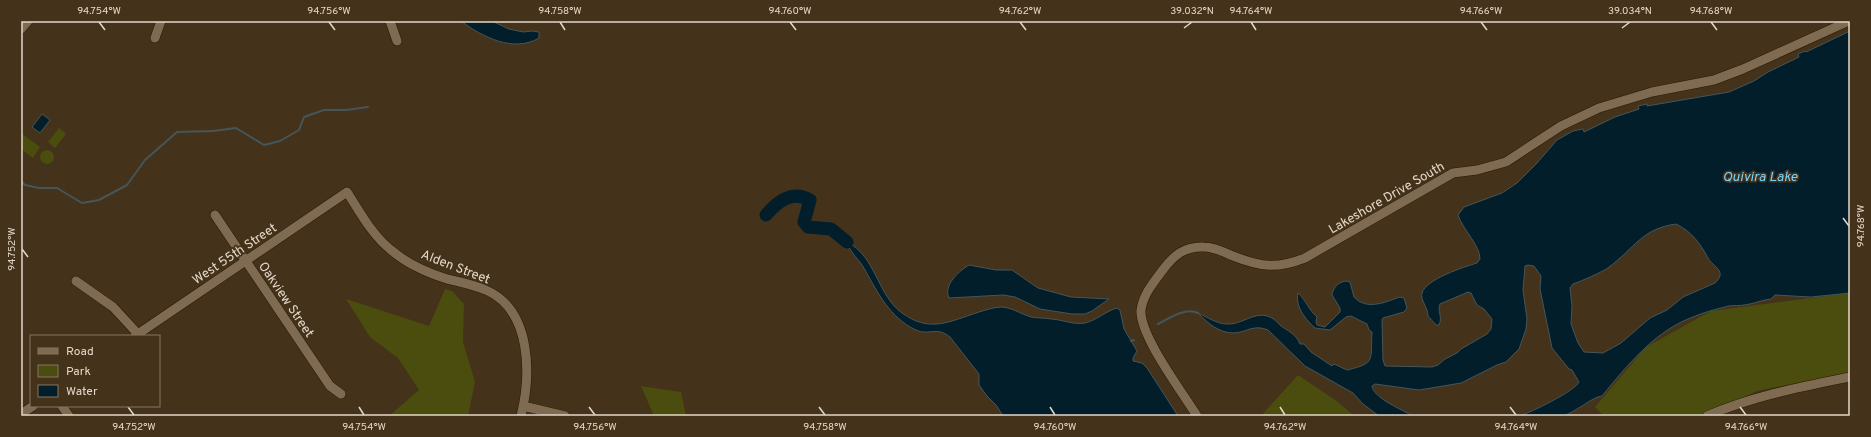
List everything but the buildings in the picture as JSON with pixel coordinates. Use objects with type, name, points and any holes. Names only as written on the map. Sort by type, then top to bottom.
[{"type":"street","points":[[21,29],[28,21]]},
{"type":"street","points":[[155,38],[161,21]]},
{"type":"street","points":[[390,21],[397,41]]},
{"type":"street","name":"Lakeshore Drive South","points":[[1198,416],[1143,327],[1141,309],[1148,290],[1161,272],[1173,257],[1185,249],[1194,246],[1207,247],[1254,264],[1268,266],[1292,263],[1306,258],[1453,173],[1482,169],[1506,162],[1561,126],[1586,113],[1630,97],[1714,80],[1744,69],[1849,21]]},
{"type":"street","name":"West 55th Street","points":[[137,335],[347,192]]},
{"type":"street","name":"Alden Street","points":[[347,192],[368,225],[390,250],[424,270],[489,292],[506,306],[521,330],[528,365],[521,416]]},
{"type":"street","name":"Oakview Street","points":[[215,215],[330,386],[341,394]]},
{"type":"street","points":[[76,281],[113,307],[137,335]]},
{"type":"street","points":[[1707,416],[1732,405],[1780,392],[1850,377]]},
{"type":"street","points":[[523,406],[565,416]]},
{"type":"street","points":[[21,414],[32,407]]},
{"type":"street","points":[[63,407],[69,416]]},
{"type":"green space","points":[[59,128],[66,134],[55,148],[48,142]]},
{"type":"green space","points":[[21,133],[40,147],[33,158],[21,149]]},
{"type":"green space","points":[[47,150],[52,152],[54,157],[52,162],[47,164],[42,162],[40,157],[42,152]]},
{"type":"green space","points":[[445,289],[452,291],[464,304],[463,342],[475,382],[468,416],[389,416],[419,390],[398,358],[370,337],[346,299],[429,326]]},
{"type":"green space","points":[[1850,293],[1850,372],[1757,391],[1705,416],[1604,416],[1595,407],[1646,347],[1711,311]]},
{"type":"green space","points":[[1298,375],[1338,402],[1354,416],[1261,416]]},
{"type":"green space","points":[[641,386],[681,392],[686,416],[654,416]]},
{"type":"water","points":[[461,21],[492,21],[509,29],[523,32],[539,32],[539,38],[519,44],[498,41],[479,33]]},
{"type":"water","name":"Quivira Lake","points":[[1850,31],[1850,293],[1811,297],[1775,295],[1771,299],[1729,306],[1708,311],[1693,317],[1675,325],[1651,342],[1630,363],[1602,396],[1568,414],[1554,417],[1519,416],[1561,396],[1576,386],[1579,382],[1572,370],[1569,369],[1552,348],[1540,289],[1541,276],[1534,266],[1525,266],[1523,290],[1527,319],[1526,329],[1519,349],[1506,362],[1461,383],[1419,390],[1375,384],[1372,386],[1377,395],[1413,416],[1379,416],[1363,404],[1353,393],[1305,366],[1268,330],[1263,328],[1254,328],[1228,333],[1210,324],[1198,313],[1223,324],[1233,324],[1260,315],[1272,318],[1292,333],[1300,344],[1304,344],[1311,352],[1332,366],[1334,364],[1347,370],[1357,368],[1368,362],[1370,359],[1372,332],[1369,330],[1367,324],[1351,316],[1346,317],[1330,330],[1315,328],[1302,313],[1298,303],[1298,293],[1317,317],[1317,325],[1325,327],[1340,312],[1340,308],[1332,295],[1333,290],[1338,284],[1346,281],[1350,282],[1354,297],[1365,304],[1376,304],[1400,297],[1404,298],[1407,308],[1404,312],[1383,318],[1382,320],[1383,360],[1385,366],[1432,367],[1438,365],[1445,359],[1487,334],[1491,329],[1492,319],[1484,309],[1477,305],[1471,293],[1468,292],[1440,304],[1439,325],[1436,325],[1428,316],[1422,298],[1422,293],[1430,283],[1446,274],[1477,263],[1480,259],[1477,248],[1460,221],[1458,215],[1464,207],[1502,193],[1517,183],[1557,140],[1573,131],[1583,129],[1584,132],[1615,117],[1639,109],[1638,106],[1647,104],[1647,106],[1729,92],[1754,81],[1768,72],[1799,57],[1798,54],[1805,51],[1806,52]],"holes":[[[1676,224],[1695,238],[1702,247],[1710,261],[1720,272],[1719,279],[1715,283],[1683,297],[1667,310],[1650,318],[1621,343],[1603,353],[1584,352],[1578,343],[1571,324],[1572,306],[1570,288],[1573,284],[1607,269],[1639,240],[1654,230]]]},
{"type":"water","points":[[42,114],[50,120],[40,133],[32,127]]},
{"type":"water","points":[[847,242],[857,248],[864,256],[887,296],[894,305],[902,313],[921,323],[939,324],[1002,307],[1031,317],[1073,323],[1085,323],[1117,308],[1120,310],[1124,329],[1137,351],[1133,361],[1142,363],[1147,368],[1178,416],[1003,416],[979,385],[979,374],[950,337],[941,332],[921,332],[899,319],[880,296],[863,266],[850,250]]},
{"type":"water","points":[[969,265],[996,270],[1012,270],[1038,288],[1071,297],[1109,299],[1085,314],[1072,314],[1040,309],[1015,297],[1003,295],[949,298],[948,288],[950,283]]},
{"type":"waterway","points":[[21,181],[25,185],[39,188],[57,188],[82,203],[99,200],[127,185],[145,160],[177,132],[213,131],[236,128],[264,145],[280,141],[299,130],[304,117],[324,110],[346,110],[368,107]]},
{"type":"waterway","points":[[766,215],[775,205],[786,198],[797,196],[803,197],[810,200],[804,222],[808,227],[831,229],[847,242]]},
{"type":"waterway","points":[[1158,324],[1183,312],[1188,311],[1198,313]]}]
